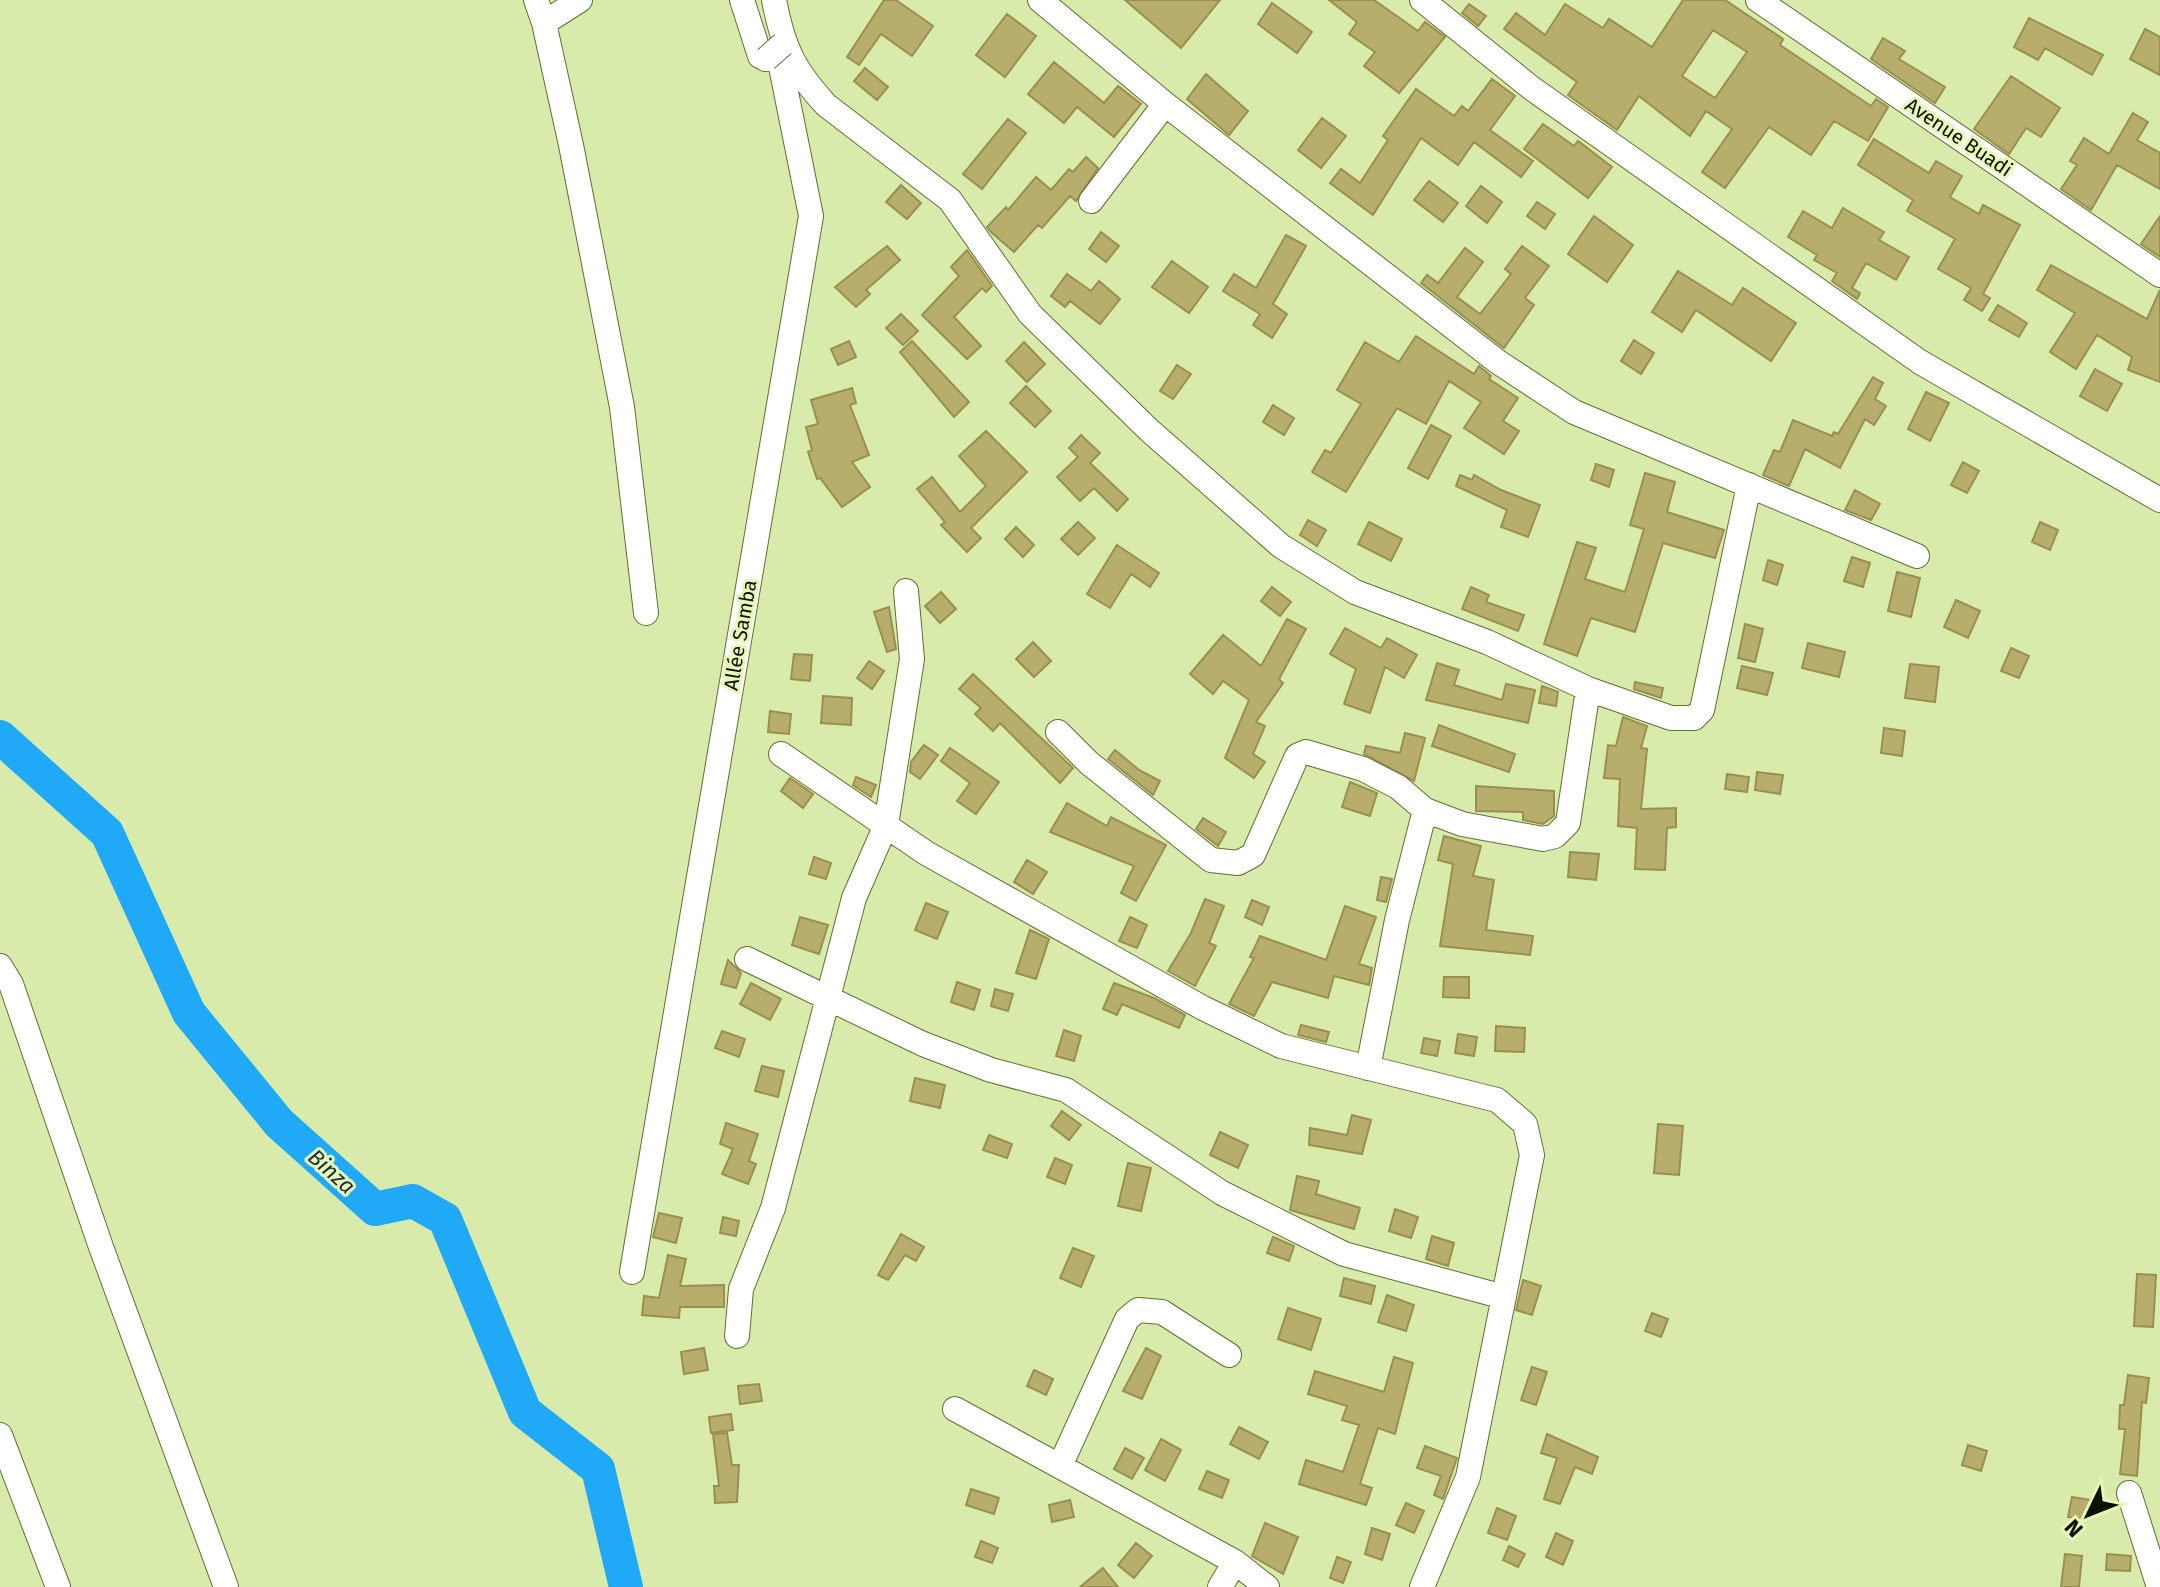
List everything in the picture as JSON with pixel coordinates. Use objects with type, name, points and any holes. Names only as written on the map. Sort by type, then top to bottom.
[{"type":"street","points":[[536,0],[544,23],[622,407],[646,613]]},
{"type":"street","points":[[544,23],[580,0]]},
{"type":"street","points":[[742,0],[760,56],[775,52]]},
{"type":"street","name":"Allée Samba","points":[[632,1272],[811,216],[786,79],[763,0]]},
{"type":"street","points":[[774,0],[775,52],[826,105],[950,200],[1030,314],[1149,430],[1281,546],[1355,592],[1487,642],[1588,689],[1683,720],[1694,718],[1702,710],[1749,485]]},
{"type":"street","points":[[1040,0],[1165,104],[1523,379],[1574,412],[1917,556]]},
{"type":"street","points":[[1422,0],[1581,124],[1920,362],[2160,500]]},
{"type":"street","name":"Avenue Buadi","points":[[1758,0],[2160,275]]},
{"type":"street","points":[[1091,201],[1165,104]]},
{"type":"street","points":[[737,1336],[741,1289],[773,1208],[854,898],[886,825],[912,659],[906,591]]},
{"type":"street","points":[[1058,732],[1089,763],[1211,860],[1238,863],[1253,855],[1300,753],[1363,769],[1398,787],[1425,810],[1462,824],[1543,839],[1564,829],[1588,689]]},
{"type":"street","points":[[781,754],[926,853],[1203,1008],[1281,1046],[1497,1100],[1525,1124],[1532,1155],[1468,1477],[1422,1587]]},
{"type":"street","points":[[1368,1068],[1397,920],[1425,810]]},
{"type":"street","points":[[747,959],[923,1044],[991,1070],[1066,1090],[1222,1193],[1344,1254],[1504,1297]]},
{"type":"street","points":[[0,966],[11,984],[101,1247],[226,1587]]},
{"type":"street","points":[[1060,1466],[1127,1319],[1138,1310],[1162,1312],[1229,1355]]},
{"type":"street","points":[[955,1409],[1235,1562],[1267,1587]]},
{"type":"street","points":[[0,1435],[58,1587]]},
{"type":"street","points":[[2129,1493],[2159,1586]]},
{"type":"street","points":[[1220,1587],[1235,1562]]},
{"type":"building","points":[[884,0],[896,0],[933,26],[912,56],[881,34],[859,65],[847,57]]},
{"type":"building","points":[[1125,0],[1220,0],[1181,48]]},
{"type":"building","points":[[1329,0],[1374,0],[1418,31],[1425,22],[1445,37],[1399,93],[1364,66],[1375,52],[1349,34],[1357,22]]},
{"type":"building","points":[[1683,0],[1725,0],[1783,39],[1780,45],[1871,106],[1876,99],[1888,107],[1868,141],[1834,121],[1811,155],[1769,127],[1725,188],[1702,172],[1732,129],[1706,111],[1690,136],[1639,96],[1617,130],[1568,95],[1577,82],[1504,29],[1516,13],[1545,35],[1565,4],[1603,28],[1609,19],[1652,47]],"holes":[[[1713,30],[1747,52],[1715,98],[1682,76]]]},
{"type":"building","points":[[1272,3],[1312,32],[1297,53],[1258,24]]},
{"type":"building","points":[[1469,4],[1486,16],[1478,26],[1462,13]]},
{"type":"building","points":[[1007,14],[1036,36],[1005,77],[976,55]]},
{"type":"building","points":[[2029,18],[2103,55],[2092,75],[2045,48],[2038,60],[2014,47]]},
{"type":"building","points":[[2145,29],[2160,37],[2160,75],[2130,59]]},
{"type":"building","points":[[1883,38],[1905,51],[1899,59],[1945,87],[1935,103],[1871,59]]},
{"type":"building","points":[[1054,62],[1104,103],[1118,86],[1141,104],[1114,137],[1077,107],[1064,123],[1028,94]]},
{"type":"building","points":[[865,68],[888,87],[877,100],[854,81]]},
{"type":"building","points":[[1206,74],[1248,111],[1229,135],[1187,99]]},
{"type":"building","points":[[2011,76],[2060,108],[2041,137],[2026,128],[2009,154],[1974,129]]},
{"type":"building","points":[[1492,79],[1515,96],[1490,130],[1533,161],[1521,177],[1474,142],[1458,165],[1421,138],[1373,215],[1330,183],[1341,169],[1360,183],[1388,140],[1383,136],[1416,89],[1454,116],[1462,106],[1468,111]]},
{"type":"building","points":[[2133,113],[2148,122],[2137,140],[2160,153],[2160,189],[2117,165],[2091,210],[2061,189],[2077,165],[2070,161],[2084,138],[2109,154]]},
{"type":"building","points":[[1322,118],[1346,136],[1321,168],[1298,150]]},
{"type":"building","points":[[1008,119],[1026,133],[982,189],[963,174]]},
{"type":"building","points":[[1543,124],[1574,146],[1578,141],[1612,167],[1588,198],[1524,149]]},
{"type":"building","points":[[1874,139],[1929,173],[1936,161],[1962,176],[1950,197],[1979,214],[1983,205],[2020,225],[1983,294],[1990,298],[1982,311],[1964,300],[1971,288],[1938,269],[1955,239],[1907,211],[1913,200],[1858,165]]},
{"type":"building","points":[[1086,157],[1098,168],[1076,201],[1070,196],[1042,228],[1038,225],[1014,252],[987,227],[1006,207],[1008,210],[1036,177],[1051,190],[1069,169],[1073,172]]},
{"type":"building","points":[[1429,181],[1458,203],[1443,222],[1414,200]]},
{"type":"building","points":[[901,185],[921,203],[907,219],[886,202]]},
{"type":"building","points":[[1481,186],[1502,202],[1487,223],[1466,206]]},
{"type":"building","points":[[1537,202],[1555,214],[1545,229],[1527,216]]},
{"type":"building","points":[[1843,208],[1884,232],[1879,240],[1909,257],[1896,280],[1866,263],[1852,288],[1860,293],[1857,299],[1832,281],[1837,273],[1814,260],[1817,255],[1788,237],[1803,211],[1832,228]]},
{"type":"building","points":[[1594,216],[1633,245],[1607,282],[1568,254]]},
{"type":"building","points":[[2160,216],[2160,257],[2141,244]]},
{"type":"building","points":[[1101,232],[1119,246],[1106,262],[1089,249]]},
{"type":"building","points":[[1286,235],[1306,246],[1273,304],[1287,314],[1272,338],[1253,325],[1260,314],[1223,291],[1234,274],[1256,288]]},
{"type":"building","points":[[887,246],[900,260],[866,290],[870,294],[856,307],[835,287]]},
{"type":"building","points":[[1522,246],[1549,266],[1525,298],[1534,305],[1504,348],[1421,283],[1427,275],[1438,283],[1465,248],[1483,262],[1457,297],[1480,314],[1511,274],[1505,269]]},
{"type":"building","points":[[967,250],[992,286],[986,292],[982,288],[954,317],[981,346],[967,359],[922,315],[959,276],[951,267]]},
{"type":"building","points":[[1172,261],[1208,287],[1189,313],[1152,287]]},
{"type":"building","points":[[2051,265],[2147,319],[2160,290],[2160,382],[2128,370],[2132,357],[2097,335],[2076,369],[2050,352],[2075,313],[2037,290]]},
{"type":"building","points":[[1678,271],[1732,305],[1743,288],[1796,323],[1771,361],[1696,310],[1682,332],[1652,312]]},
{"type":"building","points":[[1067,274],[1091,291],[1099,281],[1120,299],[1100,324],[1070,301],[1065,307],[1051,296]]},
{"type":"building","points":[[1998,305],[2027,323],[2019,337],[1989,320]]},
{"type":"building","points":[[901,314],[918,331],[903,345],[886,328]]},
{"type":"building","points":[[1416,336],[1474,374],[1479,366],[1491,376],[1489,379],[1518,398],[1503,421],[1519,431],[1504,454],[1464,428],[1481,402],[1449,381],[1426,424],[1397,408],[1346,492],[1312,472],[1325,450],[1331,453],[1361,404],[1337,390],[1365,342],[1399,362]]},
{"type":"building","points":[[1634,340],[1654,353],[1641,374],[1621,361]]},
{"type":"building","points":[[849,341],[856,357],[838,365],[831,349]]},
{"type":"building","points":[[912,341],[969,402],[954,417],[900,352]]},
{"type":"building","points":[[1024,342],[1045,364],[1027,382],[1006,361]]},
{"type":"building","points":[[1177,365],[1191,374],[1173,399],[1160,391]]},
{"type":"building","points":[[2095,369],[2122,384],[2107,411],[2080,396]]},
{"type":"building","points":[[1873,377],[1883,383],[1875,399],[1886,406],[1874,425],[1865,419],[1840,468],[1805,449],[1789,486],[1763,475],[1774,450],[1780,452],[1793,420],[1832,436],[1834,432],[1838,434]]},
{"type":"building","points":[[1026,386],[1051,411],[1035,427],[1010,403]]},
{"type":"building","points":[[852,388],[856,403],[850,405],[869,455],[852,462],[870,487],[842,507],[820,478],[817,479],[808,452],[812,450],[806,427],[818,424],[811,400]]},
{"type":"building","points":[[1926,392],[1949,403],[1930,441],[1908,429]]},
{"type":"building","points":[[1273,405],[1294,418],[1284,435],[1263,422]]},
{"type":"building","points":[[1431,425],[1451,436],[1428,479],[1408,468]]},
{"type":"building","points":[[986,431],[1027,472],[971,528],[981,538],[967,552],[941,525],[945,522],[917,489],[932,477],[960,512],[986,486],[959,456]]},
{"type":"building","points":[[1081,435],[1100,453],[1090,463],[1128,499],[1117,511],[1094,488],[1080,501],[1057,477],[1078,457],[1069,448]]},
{"type":"building","points":[[1963,462],[1979,471],[1967,493],[1951,485]]},
{"type":"building","points":[[1596,464],[1614,470],[1609,487],[1591,480]]},
{"type":"building","points":[[1645,473],[1675,482],[1667,512],[1724,530],[1715,558],[1663,543],[1635,632],[1591,618],[1577,656],[1544,644],[1577,542],[1596,548],[1585,579],[1625,592],[1644,529],[1630,525]]},
{"type":"building","points":[[1460,475],[1472,480],[1474,475],[1501,490],[1540,505],[1528,537],[1501,527],[1507,510],[1456,486]]},
{"type":"building","points":[[1855,490],[1880,504],[1871,520],[1845,510]]},
{"type":"building","points":[[1308,520],[1326,530],[1317,546],[1300,535]]},
{"type":"building","points":[[1078,522],[1095,538],[1078,555],[1061,539]]},
{"type":"building","points":[[1369,522],[1402,539],[1391,561],[1358,544]]},
{"type":"building","points":[[2040,522],[2058,530],[2050,550],[2032,542]]},
{"type":"building","points":[[1016,527],[1034,545],[1023,557],[1005,539]]},
{"type":"building","points":[[1117,545],[1159,573],[1150,587],[1131,574],[1110,608],[1087,594]]},
{"type":"building","points":[[1852,557],[1870,563],[1863,587],[1844,581]]},
{"type":"building","points":[[1768,560],[1783,565],[1777,585],[1763,580]]},
{"type":"building","points":[[1897,572],[1920,578],[1911,617],[1888,611]]},
{"type":"building","points":[[1272,587],[1291,602],[1280,616],[1261,601]]},
{"type":"building","points":[[1471,587],[1489,595],[1486,602],[1524,615],[1518,631],[1462,609]]},
{"type":"building","points":[[941,592],[956,609],[940,623],[925,606]]},
{"type":"building","points":[[1956,600],[1980,611],[1968,638],[1944,627]]},
{"type":"building","points":[[889,607],[896,649],[887,652],[874,612]]},
{"type":"building","points":[[1287,619],[1306,629],[1279,679],[1283,683],[1256,722],[1265,726],[1253,754],[1265,762],[1254,778],[1225,758],[1249,700],[1223,681],[1213,694],[1190,674],[1223,635],[1261,666]]},
{"type":"building","points":[[1745,624],[1763,629],[1755,662],[1738,658]]},
{"type":"building","points":[[1345,628],[1381,648],[1387,638],[1417,655],[1404,678],[1385,667],[1370,713],[1344,704],[1356,669],[1330,654]]},
{"type":"building","points":[[1033,642],[1051,661],[1034,677],[1016,659]]},
{"type":"building","points":[[1808,643],[1845,652],[1839,677],[1802,668]]},
{"type":"building","points":[[2011,648],[2029,656],[2019,678],[2001,671]]},
{"type":"building","points":[[794,654],[812,655],[810,681],[791,679]]},
{"type":"building","points":[[869,661],[884,671],[872,689],[857,678]]},
{"type":"building","points":[[1437,663],[1459,670],[1454,685],[1502,700],[1506,684],[1535,690],[1528,723],[1426,700]]},
{"type":"building","points":[[1910,664],[1939,667],[1935,702],[1905,698]]},
{"type":"building","points":[[1742,666],[1773,673],[1767,695],[1737,688]]},
{"type":"building","points":[[973,674],[1073,768],[1060,783],[1000,723],[993,731],[975,714],[981,708],[959,689]]},
{"type":"building","points":[[1635,682],[1663,688],[1661,698],[1634,689]]},
{"type":"building","points":[[1542,686],[1558,692],[1556,706],[1539,703]]},
{"type":"building","points":[[823,696],[852,698],[851,725],[821,723]]},
{"type":"building","points":[[770,711],[791,714],[789,734],[768,732]]},
{"type":"building","points":[[1623,717],[1647,726],[1641,748],[1647,749],[1641,809],[1676,808],[1676,827],[1667,828],[1665,870],[1635,869],[1637,828],[1618,826],[1620,779],[1604,778],[1608,745],[1616,746]]},
{"type":"building","points":[[1439,725],[1515,754],[1509,772],[1432,746]]},
{"type":"building","points":[[1884,728],[1905,731],[1902,756],[1881,753]]},
{"type":"building","points":[[1405,733],[1425,738],[1414,781],[1364,754],[1366,746],[1400,753]]},
{"type":"building","points":[[924,745],[938,755],[920,779],[910,772],[911,762]]},
{"type":"building","points":[[950,748],[999,782],[976,814],[957,801],[970,783],[941,761]]},
{"type":"building","points":[[1115,750],[1139,770],[1160,781],[1153,795],[1108,759]]},
{"type":"building","points":[[1757,772],[1783,775],[1780,794],[1755,790]]},
{"type":"building","points":[[1727,774],[1749,777],[1747,792],[1725,789]]},
{"type":"building","points":[[856,777],[876,785],[871,797],[853,785]]},
{"type":"building","points":[[790,778],[813,794],[803,808],[781,791]]},
{"type":"building","points":[[1350,782],[1377,793],[1370,816],[1342,807]]},
{"type":"building","points":[[1476,786],[1554,791],[1554,816],[1543,824],[1523,820],[1523,812],[1476,811]]},
{"type":"building","points":[[1067,803],[1107,826],[1111,817],[1166,845],[1136,901],[1121,893],[1134,866],[1050,832]]},
{"type":"building","points":[[1203,818],[1226,832],[1218,846],[1196,829]]},
{"type":"building","points":[[1444,836],[1481,846],[1473,876],[1494,880],[1486,930],[1533,936],[1530,955],[1440,946],[1453,864],[1438,860]]},
{"type":"building","points":[[1570,852],[1599,854],[1596,880],[1568,877]]},
{"type":"building","points":[[814,857],[831,863],[826,879],[809,874]]},
{"type":"building","points":[[1027,860],[1047,872],[1033,894],[1014,882]]},
{"type":"building","points":[[1381,877],[1392,879],[1386,902],[1377,900]]},
{"type":"building","points":[[1205,899],[1224,906],[1209,943],[1216,946],[1195,986],[1168,971],[1191,933]]},
{"type":"building","points":[[1252,900],[1269,907],[1262,925],[1245,917]]},
{"type":"building","points":[[926,903],[948,912],[937,939],[915,930]]},
{"type":"building","points":[[1345,906],[1376,917],[1359,964],[1372,968],[1369,985],[1334,976],[1328,998],[1272,982],[1254,1016],[1229,1004],[1254,958],[1250,957],[1260,936],[1326,960]]},
{"type":"building","points":[[800,917],[828,925],[819,954],[792,945]]},
{"type":"building","points":[[1130,917],[1147,925],[1137,948],[1119,941]]},
{"type":"building","points":[[1030,930],[1049,939],[1036,979],[1016,973]]},
{"type":"building","points":[[728,960],[741,973],[736,988],[721,984]]},
{"type":"building","points":[[1444,977],[1469,977],[1469,998],[1443,997]]},
{"type":"building","points":[[957,982],[980,990],[974,1010],[951,1002]]},
{"type":"building","points":[[751,983],[781,999],[770,1020],[740,1004]]},
{"type":"building","points":[[1114,983],[1154,998],[1185,1015],[1179,1028],[1122,1004],[1117,1015],[1103,1009]]},
{"type":"building","points":[[995,989],[1013,994],[1008,1011],[991,1006]]},
{"type":"building","points":[[1301,1025],[1329,1032],[1326,1042],[1298,1035]]},
{"type":"building","points":[[1496,1026],[1525,1028],[1524,1052],[1495,1051]]},
{"type":"building","points":[[1064,1030],[1081,1036],[1074,1061],[1056,1056]]},
{"type":"building","points":[[722,1031],[745,1039],[739,1057],[715,1048]]},
{"type":"building","points":[[1458,1034],[1477,1037],[1474,1056],[1455,1053]]},
{"type":"building","points":[[1424,1038],[1440,1041],[1437,1056],[1421,1053]]},
{"type":"building","points":[[762,1066],[784,1071],[778,1097],[755,1091]]},
{"type":"building","points":[[915,1078],[945,1085],[940,1108],[910,1101]]},
{"type":"building","points":[[1062,1111],[1081,1125],[1069,1140],[1051,1126]]},
{"type":"building","points":[[1352,1115],[1371,1120],[1362,1154],[1309,1145],[1310,1128],[1347,1135]]},
{"type":"building","points":[[726,1123],[758,1134],[749,1161],[756,1164],[748,1184],[722,1174],[733,1149],[720,1144]]},
{"type":"building","points":[[1658,1124],[1683,1126],[1679,1175],[1654,1173]]},
{"type":"building","points":[[1220,1132],[1248,1145],[1238,1168],[1210,1155]]},
{"type":"building","points":[[989,1135],[1012,1144],[1007,1158],[983,1150]]},
{"type":"building","points":[[1055,1158],[1072,1165],[1065,1184],[1047,1177]]},
{"type":"building","points":[[1128,1163],[1151,1168],[1141,1211],[1118,1206]]},
{"type":"building","points":[[1297,1176],[1319,1181],[1316,1194],[1360,1208],[1354,1229],[1290,1210]]},
{"type":"building","points":[[1395,1209],[1418,1217],[1411,1238],[1389,1231]]},
{"type":"building","points":[[659,1213],[682,1218],[676,1243],[653,1237]]},
{"type":"building","points":[[723,1217],[739,1221],[736,1236],[720,1233]]},
{"type":"building","points":[[901,1234],[924,1247],[916,1261],[905,1255],[888,1280],[878,1275]]},
{"type":"building","points":[[1432,1236],[1454,1243],[1448,1266],[1426,1259]]},
{"type":"building","points":[[1273,1237],[1294,1246],[1289,1261],[1267,1253]]},
{"type":"building","points":[[1073,1248],[1094,1256],[1081,1287],[1060,1278]]},
{"type":"building","points":[[668,1255],[686,1259],[680,1286],[724,1285],[724,1307],[680,1307],[679,1318],[642,1315],[644,1296],[659,1298]]},
{"type":"building","points":[[2137,1274],[2156,1275],[2153,1327],[2134,1326]]},
{"type":"building","points":[[1344,1278],[1375,1286],[1371,1304],[1340,1296]]},
{"type":"building","points":[[1523,1280],[1541,1286],[1532,1315],[1516,1310]]},
{"type":"building","points":[[1387,1295],[1414,1305],[1406,1331],[1378,1322]]},
{"type":"building","points":[[1288,1308],[1321,1319],[1311,1350],[1278,1339]]},
{"type":"building","points":[[1652,1313],[1668,1319],[1661,1337],[1645,1331]]},
{"type":"building","points":[[704,1348],[708,1370],[684,1374],[681,1352]]},
{"type":"building","points":[[1146,1348],[1161,1356],[1142,1399],[1123,1391]]},
{"type":"building","points":[[1394,1357],[1413,1363],[1395,1434],[1378,1428],[1360,1484],[1372,1488],[1366,1505],[1299,1484],[1306,1460],[1343,1472],[1359,1425],[1342,1420],[1347,1406],[1308,1394],[1315,1371],[1384,1392]]},
{"type":"building","points":[[1532,1367],[1547,1372],[1536,1405],[1521,1400]]},
{"type":"building","points":[[1034,1370],[1053,1379],[1046,1395],[1027,1386]]},
{"type":"building","points":[[2128,1375],[2149,1378],[2146,1403],[2142,1402],[2137,1476],[2120,1474],[2125,1429],[2119,1429],[2120,1405],[2124,1405]]},
{"type":"building","points":[[759,1384],[762,1401],[740,1404],[738,1386]]},
{"type":"building","points":[[731,1414],[733,1430],[711,1433],[709,1417]]},
{"type":"building","points":[[1239,1427],[1268,1442],[1259,1459],[1230,1444]]},
{"type":"building","points":[[727,1433],[732,1465],[739,1465],[737,1502],[715,1503],[714,1486],[719,1486],[713,1434]]},
{"type":"building","points":[[1547,1434],[1598,1457],[1592,1474],[1575,1467],[1560,1504],[1544,1499],[1557,1458],[1541,1453]]},
{"type":"building","points":[[1161,1439],[1181,1450],[1165,1481],[1145,1470]]},
{"type":"building","points":[[1968,1445],[1987,1451],[1981,1471],[1962,1465]]},
{"type":"building","points":[[1425,1446],[1457,1458],[1443,1499],[1434,1495],[1441,1476],[1417,1468]]},
{"type":"building","points":[[1125,1448],[1144,1458],[1132,1479],[1114,1469]]},
{"type":"building","points":[[1207,1471],[1229,1480],[1222,1498],[1199,1489]]},
{"type":"building","points":[[971,1489],[999,1498],[994,1514],[966,1505]]},
{"type":"building","points":[[2072,1497],[2091,1500],[2087,1520],[2068,1517]]},
{"type":"building","points":[[1070,1500],[1074,1517],[1052,1522],[1049,1505]]},
{"type":"building","points":[[1406,1503],[1424,1511],[1414,1533],[1396,1525]]},
{"type":"building","points":[[1497,1508],[1516,1516],[1507,1540],[1488,1533]]},
{"type":"building","points":[[1265,1523],[1298,1537],[1283,1574],[1252,1556]]},
{"type":"building","points":[[1372,1528],[1390,1534],[1382,1560],[1365,1554]]},
{"type":"building","points":[[1556,1533],[1573,1541],[1563,1565],[1546,1557]]},
{"type":"building","points":[[981,1541],[998,1548],[992,1563],[975,1557]]},
{"type":"building","points":[[1136,1543],[1152,1556],[1134,1578],[1118,1565]]},
{"type":"building","points":[[1509,1546],[1525,1554],[1518,1567],[1503,1560]]},
{"type":"building","points":[[2065,1554],[2082,1556],[2079,1587],[2061,1587]]},
{"type":"building","points":[[2107,1554],[2131,1556],[2130,1571],[2106,1570]]},
{"type":"building","points":[[1337,1557],[1351,1562],[1343,1583],[1330,1578]]},
{"type":"building","points":[[1103,1568],[1118,1587],[1080,1587]]},
{"type":"waterway","name":"Binza","points":[[0,737],[107,833],[189,1013],[279,1123],[375,1209],[413,1201],[445,1219],[525,1412],[598,1469],[626,1587]]}]
